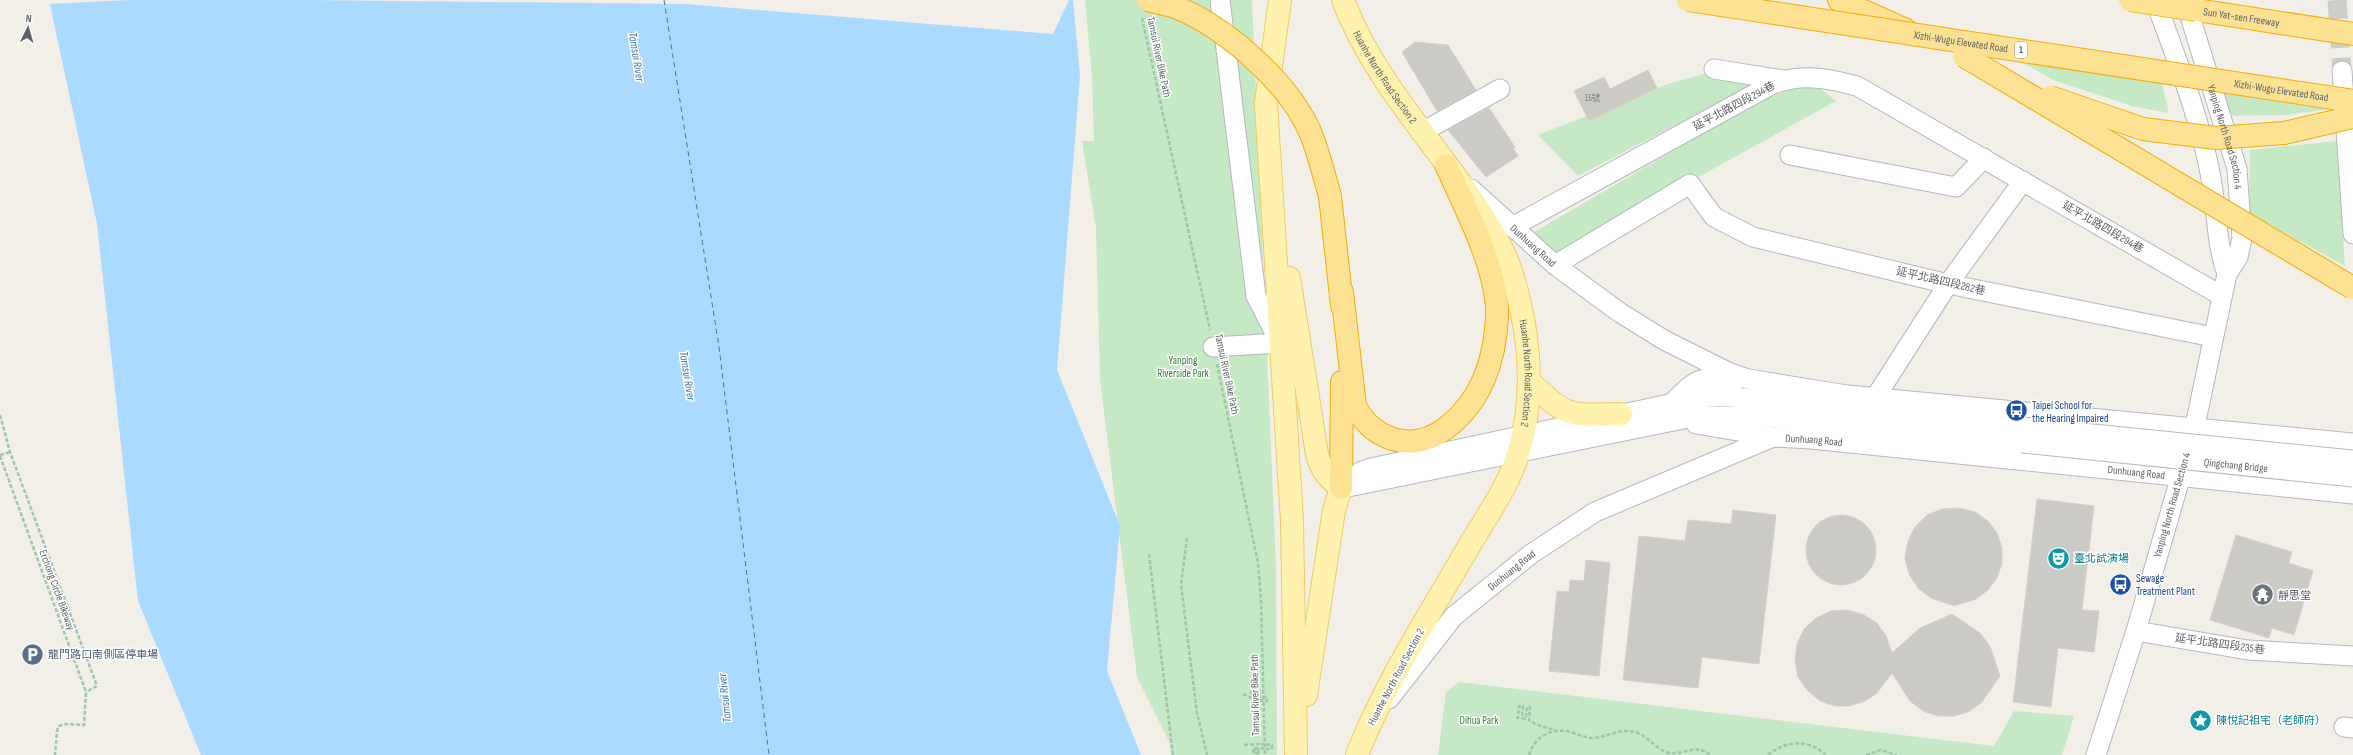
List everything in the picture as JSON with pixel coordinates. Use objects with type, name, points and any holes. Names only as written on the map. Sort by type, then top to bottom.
[{"type":"highway","name":"Xizhi-Wugu Elevated Road","points":[[1688,0],[2353,101]]},
{"type":"highway","points":[[1839,0],[2054,98],[2142,129],[2216,138],[2284,132],[2353,117]]},
{"type":"highway","name":"Sun Yat-sen Freeway","points":[[2130,0],[2190,5],[2353,34]]},
{"type":"highway","points":[[1145,8],[1178,8],[1224,35],[1260,64],[1298,109],[1311,134],[1330,196],[1356,406],[1361,417],[1381,435],[1399,440],[1417,441],[1433,436],[1458,418],[1483,380],[1494,345],[1497,315],[1494,291],[1475,230],[1446,165]]},
{"type":"highway","points":[[1964,56],[2353,288]]},
{"type":"highway","points":[[1341,488],[1342,292]]},
{"type":"main road","points":[[1280,0],[1266,103],[1292,521],[1297,755]]},
{"type":"main road","name":"Huanhe North Road Section 2","points":[[1343,0],[1350,17],[1389,89],[1489,225],[1503,250],[1520,301],[1528,348],[1529,381],[1521,444],[1506,482],[1398,669],[1357,755]]},
{"type":"main road","points":[[1268,149],[1316,454],[1321,468],[1330,480],[1341,488],[1334,510],[1297,755]]},
{"type":"main road","points":[[1529,381],[1550,402],[1570,414],[1622,414]]},
{"type":"street","points":[[1213,347],[1280,343],[1256,296],[1220,0]]},
{"type":"street","name":"Yanping North Road Section 4","points":[[2155,0],[2192,104],[2211,177],[2221,257],[2227,274]]},
{"type":"street","name":"Yanping North Road Section 4","points":[[2096,755],[2136,631],[2180,477],[2196,428],[2213,337],[2227,274],[2238,257],[2242,238],[2237,168],[2190,5]]},
{"type":"street","points":[[1714,69],[1783,80]]},
{"type":"street","points":[[2342,71],[2353,234]]},
{"type":"street","name":"延平北路四段294巷","points":[[1512,227],[1771,85],[1783,80],[1800,77],[1826,78],[1857,86],[2222,296]]},
{"type":"street","points":[[1422,132],[1500,89]]},
{"type":"street","points":[[1790,155],[1956,187],[1984,158]]},
{"type":"street","name":"Dunhuang Road","points":[[1446,165],[1555,265],[1619,312],[1664,340],[1730,373],[1748,379],[1792,388],[1875,398],[2353,443]]},
{"type":"street","points":[[1875,398],[1948,284],[2023,181]]},
{"type":"street","name":"延平北路四段282巷","points":[[1555,265],[1690,184],[1714,217],[1753,237],[1948,284],[2213,337]]},
{"type":"street","points":[[1673,411],[1692,383],[1701,378],[1714,378],[1792,388]]},
{"type":"street","points":[[1341,488],[1521,444],[1673,411],[1721,396],[2023,435]]},
{"type":"street","points":[[1521,444],[1622,414],[1673,411],[1774,438]]},
{"type":"street","name":"Qingchang Bridge","points":[[2023,435],[2353,460]]},
{"type":"street","name":"Qingchang Bridge","points":[[2023,435],[2353,477]]},
{"type":"street","name":"Dunhuang Road","points":[[1372,721],[1454,616],[1531,554],[1595,512],[1774,438],[1811,439],[2353,494]]},
{"type":"street","name":"延平北路四段235巷","points":[[2136,631],[2248,650],[2353,656]]},
{"type":"path","name":"Tamsui River Bike Path","points":[[1145,8],[1258,563],[1261,601],[1265,754]]},
{"type":"path","points":[[0,415],[10,452],[97,686],[86,692]]},
{"type":"path","points":[[0,455],[10,452]]},
{"type":"path","name":"Erchong Circle Bikeway","points":[[0,455],[86,692],[84,725],[65,724],[59,726],[57,731],[55,755]]},
{"type":"path","points":[[1188,538],[1182,585],[1196,713],[1207,755]]},
{"type":"path","points":[[1149,554],[1173,755]]},
{"type":"path","points":[[1243,694],[1256,700],[1267,701],[1267,697],[1253,696],[1256,694],[1252,691],[1263,691]]},
{"type":"path","points":[[1516,718],[1518,718],[1519,706],[1523,706],[1522,718],[1526,719],[1527,707],[1530,707],[1529,720],[1535,724],[1557,731],[1595,738],[1619,731],[1630,731],[1644,735],[1667,752],[1678,753],[1697,749],[1710,755]]},
{"type":"path","points":[[1530,755],[1538,740],[1547,734],[1557,731]]},
{"type":"path","points":[[1768,755],[1782,746],[1798,743],[1816,748],[1826,755]]},
{"type":"path","points":[[1244,745],[1272,745],[1272,749],[1256,748]]},
{"type":"path","points":[[1256,748],[1253,750],[1256,753]]},
{"type":"path","points":[[1256,748],[1258,750],[1256,753]]},
{"type":"path","points":[[1866,755],[1881,750],[1897,755]]},
{"type":"path","points":[[1256,753],[1265,754]]},
{"type":"green space","name":"Yanping Riverside Park","points":[[1085,0],[1252,0],[1276,567],[1277,755],[1171,755],[1169,741],[1137,677],[1100,379],[1096,228],[1082,141],[1094,141],[1092,78]]},
{"type":"green space","points":[[2009,55],[2160,77],[2169,113],[2132,106],[2053,80]]},
{"type":"green space","points":[[1711,72],[1761,80],[1578,176],[1538,135],[1671,83]]},
{"type":"green space","points":[[1812,82],[1836,101],[1557,255],[1534,232],[1759,101]]},
{"type":"green space","points":[[2201,82],[2328,101],[2329,109],[2286,115],[2217,116]]},
{"type":"green space","points":[[2337,141],[2345,266],[2249,213],[2250,150]]},
{"type":"green space","name":"Dihua Park","points":[[1459,682],[1994,746],[2014,711],[2074,716],[2062,755],[1438,755],[1446,692]]},
{"type":"water","name":"Tamsui River","points":[[49,0],[1073,0],[1080,75],[1057,370],[1120,526],[1107,671],[1141,755],[201,755],[138,601],[97,224]]},
{"type":"pier","points":[[47,0],[129,0],[48,4]]},
{"type":"pier","points":[[308,0],[1069,0],[1053,34],[685,4]]},
{"type":"building","points":[[1415,42],[1448,45],[1476,90],[1437,111],[1402,52]]},
{"type":"building","points":[[1648,70],[1657,88],[1589,121],[1574,91],[1604,77],[1610,89]]},
{"type":"building","points":[[1489,108],[1515,147],[1513,148],[1518,156],[1486,177],[1448,130]]},
{"type":"building","name":"臺北試演場","points":[[2037,499],[2094,506],[2082,610],[2099,611],[2094,652],[2058,648],[2051,707],[2013,702]]},
{"type":"building","points":[[1959,508],[1975,512],[1988,521],[1997,533],[2002,548],[2002,563],[1997,578],[1988,590],[1976,599],[1954,606],[1931,598],[1918,588],[1909,574],[1905,558],[1908,541],[1915,527],[1927,515],[1942,509]]},
{"type":"building","points":[[1733,510],[1776,515],[1759,664],[1702,657],[1698,688],[1623,680],[1639,536],[1685,541],[1688,520],[1731,524]]},
{"type":"building","points":[[1841,515],[1854,518],[1866,525],[1873,537],[1876,550],[1873,563],[1866,575],[1854,582],[1841,585],[1828,582],[1816,575],[1809,563],[1806,550],[1809,537],[1816,525],[1828,518]]},
{"type":"building","name":"靜思堂","points":[[2236,535],[2292,552],[2289,563],[2313,571],[2294,635],[2272,628],[2269,638],[2210,620]]},
{"type":"building","points":[[1586,560],[1610,563],[1599,676],[1549,671],[1557,591],[1569,592],[1570,580],[1584,581]]},
{"type":"building","points":[[1848,610],[1864,615],[1877,623],[1886,636],[1892,653],[1920,628],[1952,614],[1980,633],[1990,646],[2000,676],[1981,703],[1968,712],[1954,716],[1938,716],[1923,711],[1910,701],[1892,673],[1877,693],[1865,701],[1850,706],[1835,706],[1820,701],[1807,690],[1798,677],[1795,660],[1797,644],[1804,629],[1816,618],[1831,611]]},
{"type":"ferry route","points":[[664,0],[719,347],[769,755]]},
{"type":"tunnel","points":[[2337,0],[2342,71]]},
{"type":"place","name":"Taipei School for the Hearing Impaired","points":[[2017,411]]},
{"type":"place","name":"臺北試演場","points":[[2059,558]]},
{"type":"place","name":"Sewage Treatment Plant","points":[[2120,584]]},
{"type":"place","name":"靜思堂","points":[[2262,595]]},
{"type":"place","name":"龍門路口南側區停車場","points":[[32,654]]},
{"type":"place","name":"陳悅記祖宅（老師府）","points":[[2201,720]]}]
